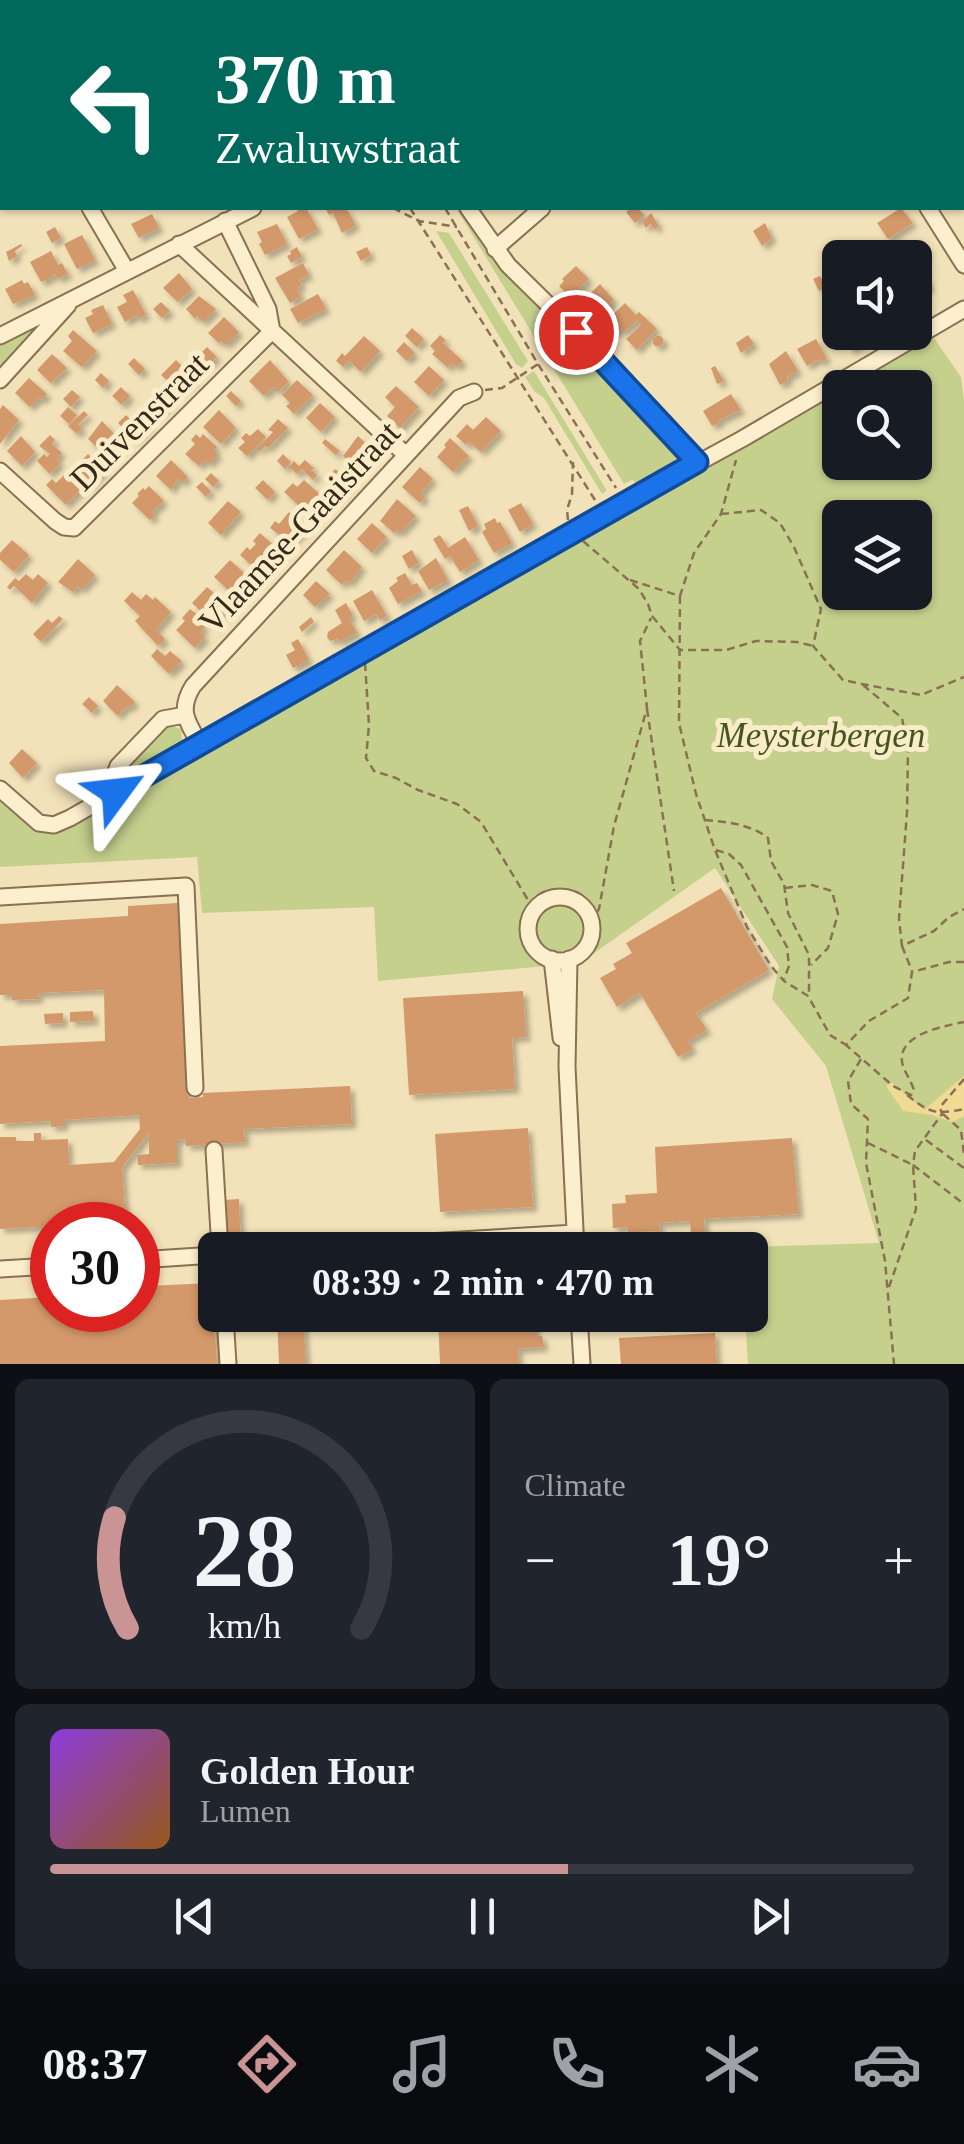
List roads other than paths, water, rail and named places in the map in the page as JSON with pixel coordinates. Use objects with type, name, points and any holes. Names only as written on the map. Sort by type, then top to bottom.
[{"type":"street","points":[[91,210],[127,270]]},
{"type":"street","points":[[0,336],[249,210]]},
{"type":"street","points":[[469,210],[508,265],[697,462]]},
{"type":"street","points":[[495,249],[540,210]]},
{"type":"street","points":[[929,210],[964,265]]},
{"type":"street","points":[[225,221],[268,309],[272,331]]},
{"type":"street","points":[[179,244],[406,456]]},
{"type":"street","points":[[0,380],[76,297]]},
{"type":"street","points":[[0,789],[45,825],[70,818],[964,310]]},
{"type":"street","name":"Duivenstraat","points":[[0,471],[64,528],[74,528],[272,331]]},
{"type":"street","name":"Vlaamse-Gaaistraat","points":[[184,715],[193,686],[458,398],[474,392]]},
{"type":"street","points":[[116,792],[118,766],[163,719],[184,715],[200,744]]},
{"type":"street","points":[[0,896],[186,886],[195,1088]]},
{"type":"street","points":[[551,898],[572,899],[581,905],[592,923],[582,952],[560,959],[535,948],[528,929],[534,910],[551,898]]},
{"type":"street","points":[[560,959],[560,1031],[568,1067],[575,1232]]},
{"type":"street","points":[[214,1150],[217,1232]]},
{"type":"street","points":[[160,1258],[198,1254]]},
{"type":"street","points":[[0,1269],[30,1267]]},
{"type":"street","points":[[225,1332],[228,1364]]},
{"type":"street","points":[[580,1332],[582,1364]]},
{"type":"park label","name":"Meysterbergen","points":[[821,735]]}]
